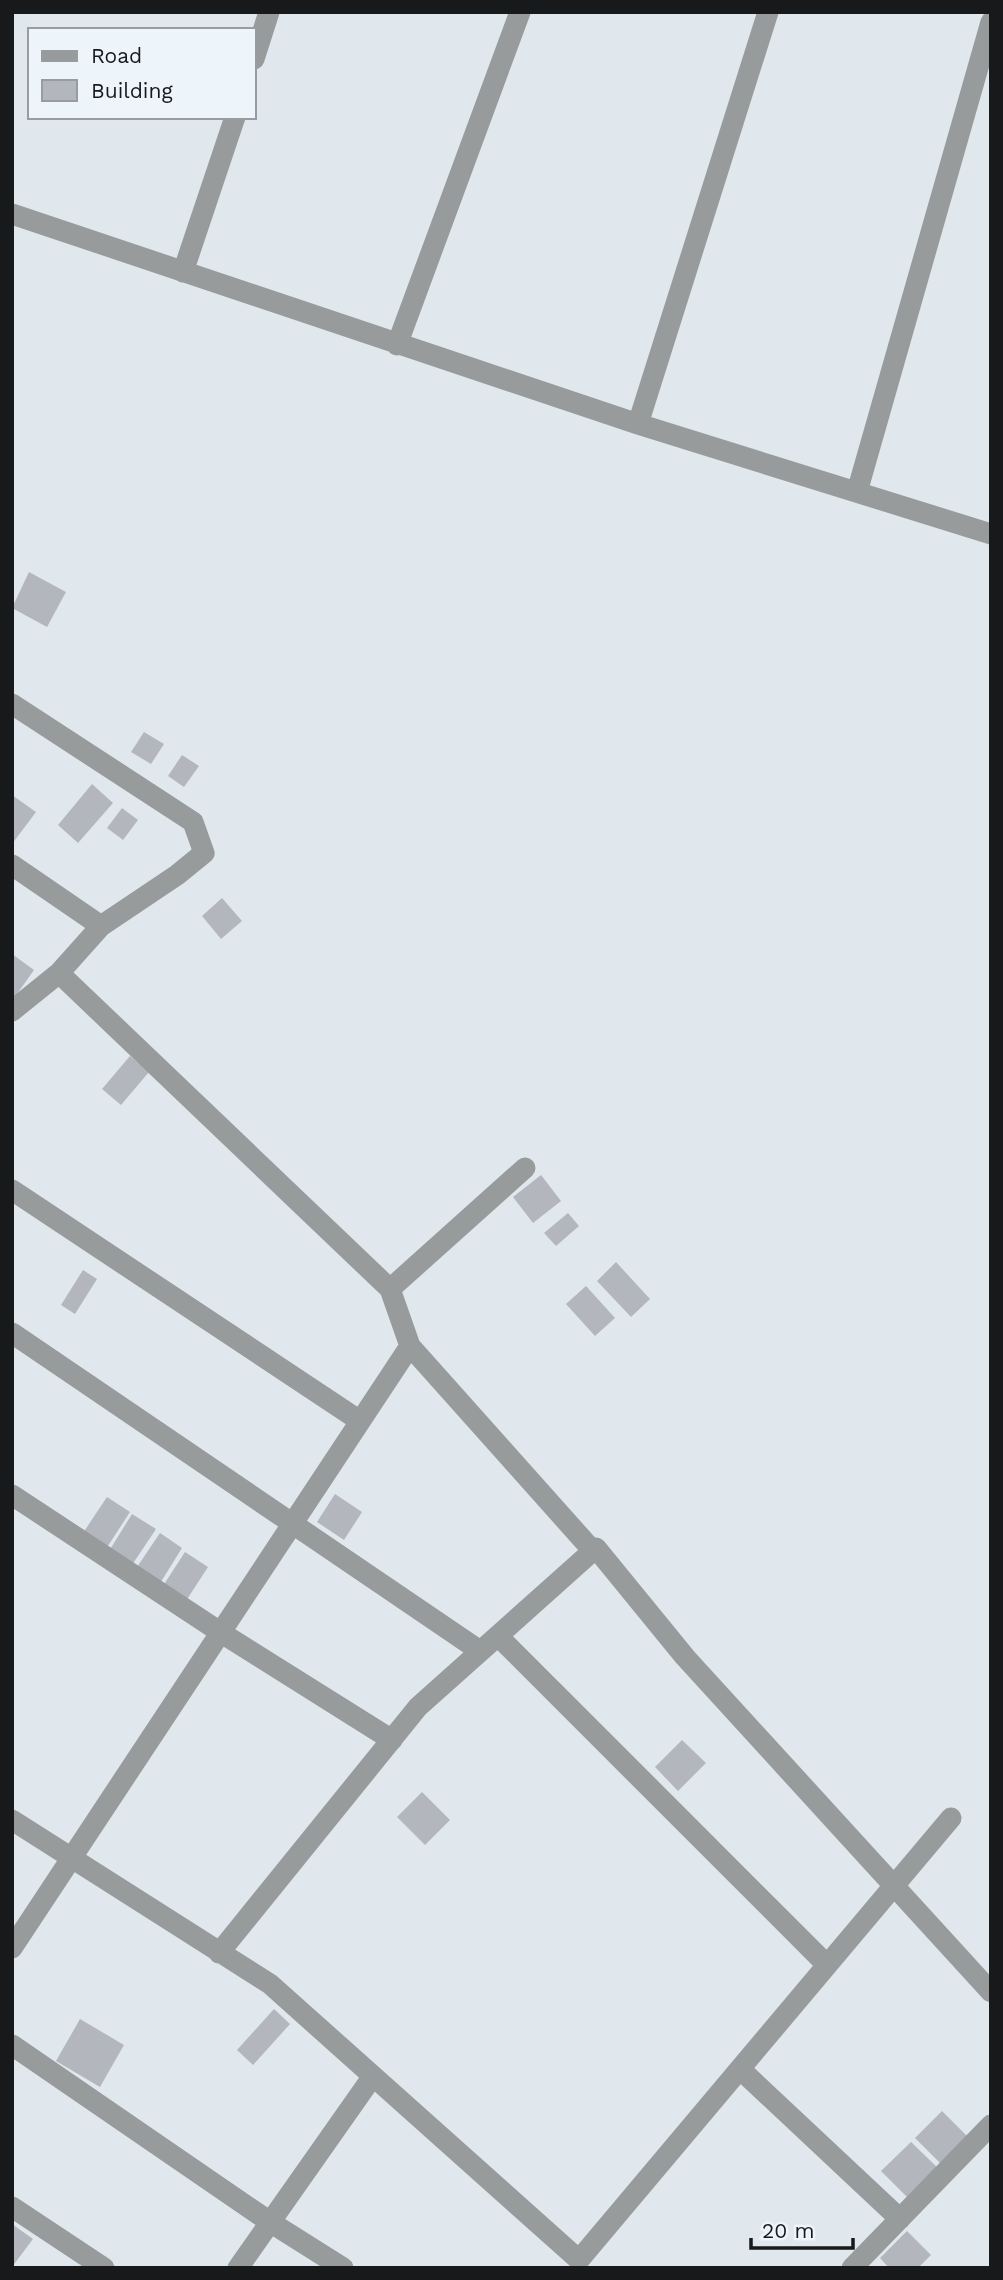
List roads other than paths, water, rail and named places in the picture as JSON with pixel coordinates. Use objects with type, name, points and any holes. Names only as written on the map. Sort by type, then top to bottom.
[{"type":"street","points":[[256,53],[269,12]]},
{"type":"street","points":[[397,345],[520,12]]},
{"type":"street","points":[[638,424],[768,12]]},
{"type":"street","points":[[857,492],[991,22]]},
{"type":"street","points":[[183,272],[233,119]]},
{"type":"street","points":[[12,214],[638,424],[991,534]]},
{"type":"street","points":[[12,704],[193,822],[204,853],[177,876],[101,926],[59,973],[12,1011]]},
{"type":"street","points":[[12,865],[101,926]]},
{"type":"street","points":[[59,973],[390,1289],[410,1346],[593,1551]]},
{"type":"street","points":[[390,1289],[525,1168]]},
{"type":"street","points":[[12,1190],[360,1421]]},
{"type":"street","points":[[12,1333],[481,1651]]},
{"type":"street","points":[[12,1948],[410,1346]]},
{"type":"street","points":[[12,1495],[220,1632],[392,1740]]},
{"type":"street","points":[[219,1953],[418,1707],[596,1548],[685,1657],[991,1992]]},
{"type":"street","points":[[498,1636],[827,1965]]},
{"type":"street","points":[[12,1821],[270,1984],[584,2264],[740,2069],[951,1818]]},
{"type":"street","points":[[12,2045],[270,2222],[343,2268]]},
{"type":"street","points":[[740,2069],[900,2218]]},
{"type":"street","points":[[238,2268],[373,2076]]},
{"type":"street","points":[[855,2267],[991,2125]]},
{"type":"street","points":[[12,2207],[104,2268]]}]
